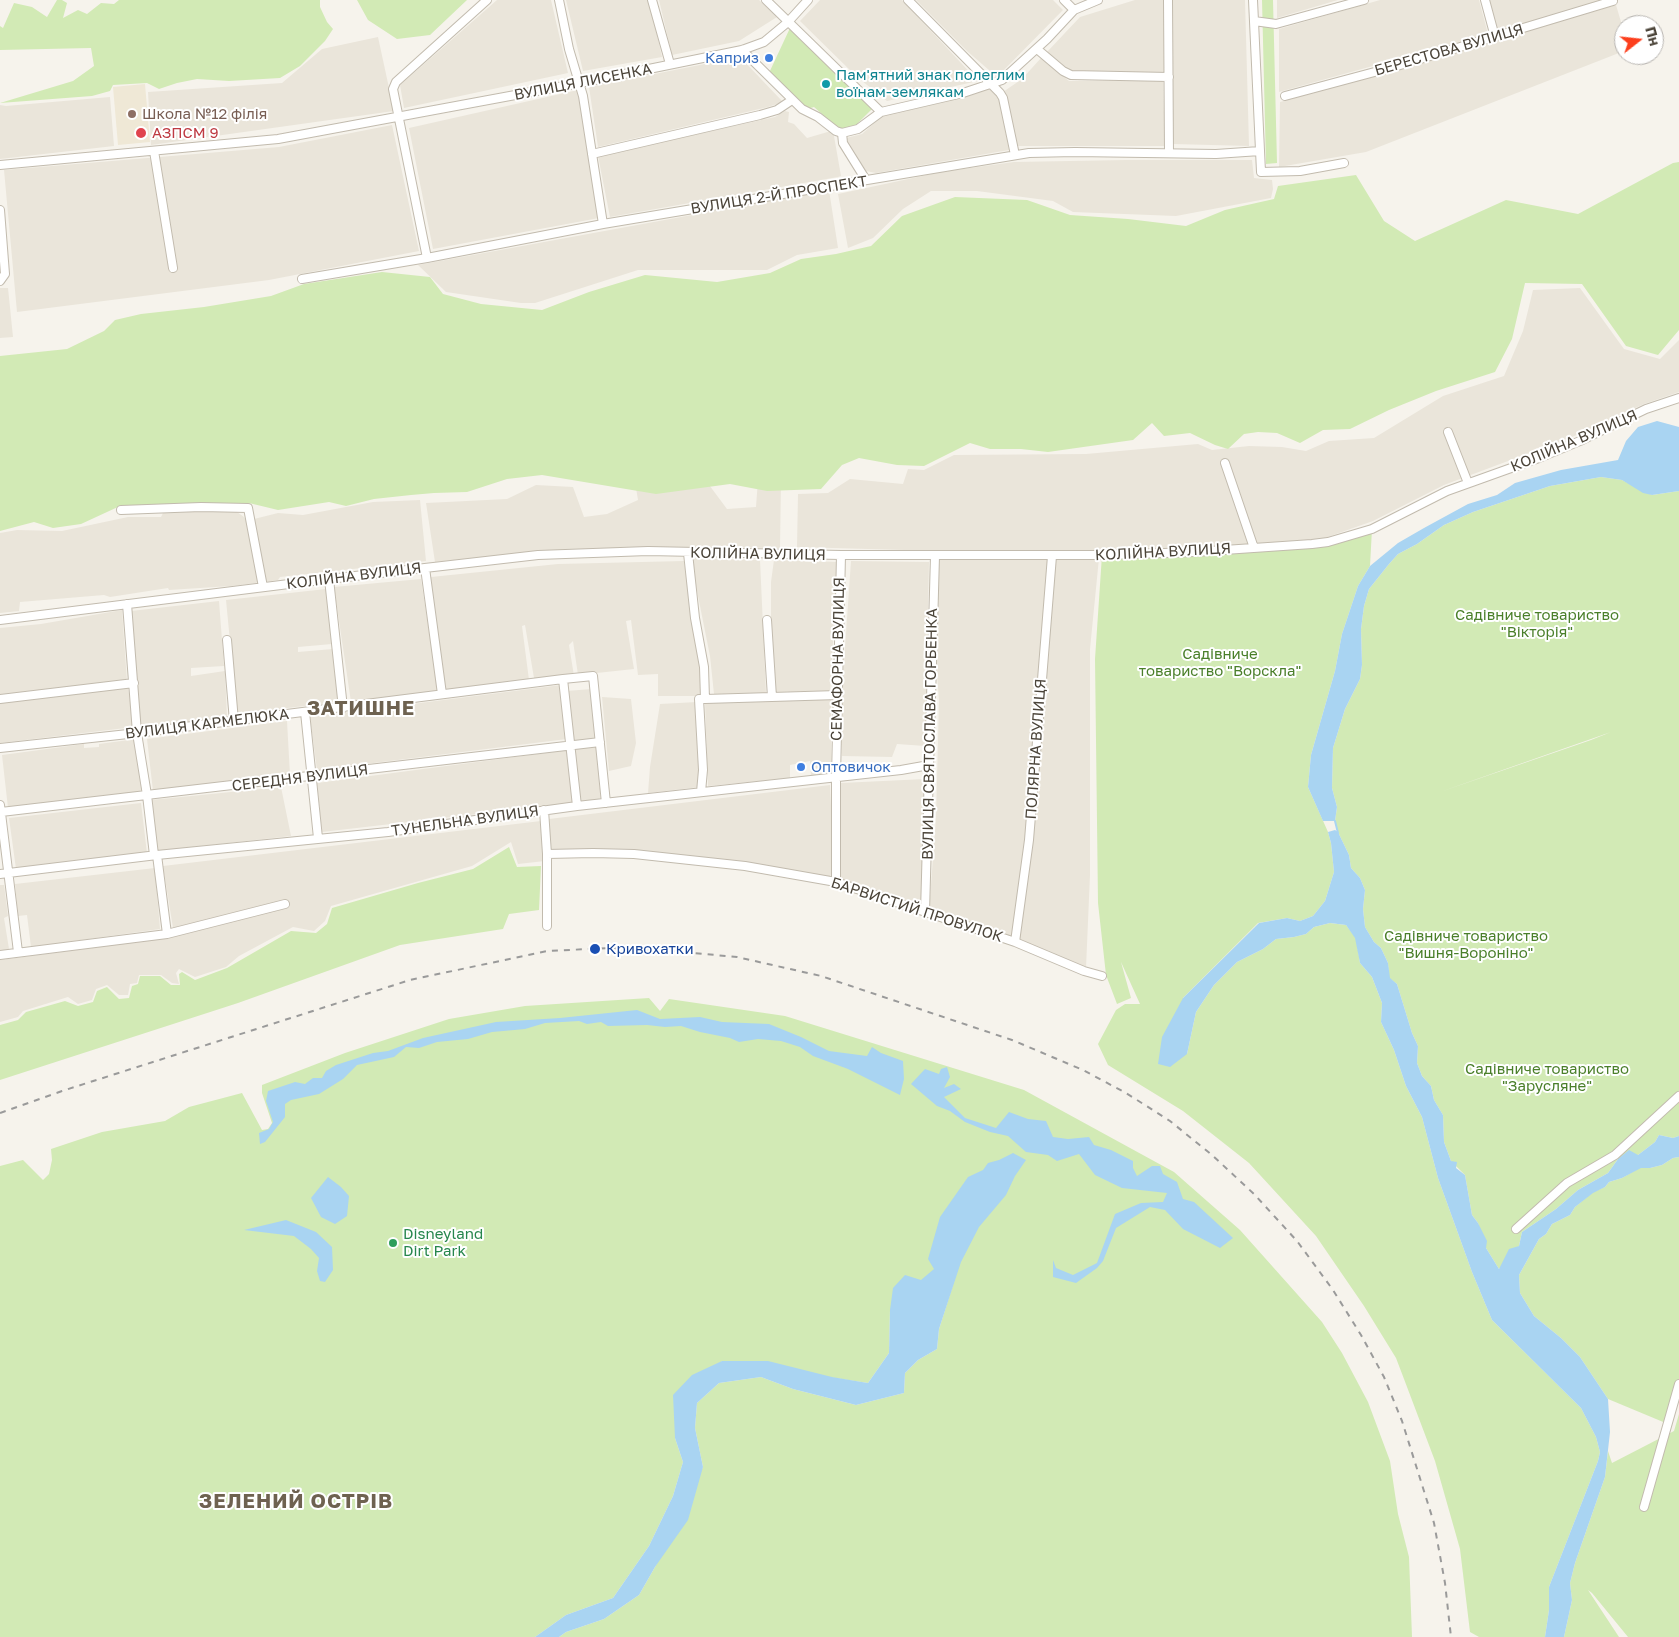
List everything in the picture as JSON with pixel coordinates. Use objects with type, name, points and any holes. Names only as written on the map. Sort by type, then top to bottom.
[{"type":"street","points":[[427,258],[393,89],[396,82],[487,0]]},
{"type":"street","points":[[559,0],[569,49],[580,83],[603,224]]},
{"type":"street","points":[[652,0],[670,64]]},
{"type":"street","points":[[766,0],[881,112]]},
{"type":"street","name":"ВУЛИЦЯ ЛИСЕНКА","points":[[0,165],[278,139],[580,83],[742,50],[764,42],[788,22],[808,0]]},
{"type":"street","points":[[908,0],[992,84],[1003,98],[1015,155]]},
{"type":"street","points":[[1064,0],[1074,10]]},
{"type":"street","points":[[742,50],[802,109],[818,117],[842,134],[858,129],[881,112],[1002,80],[1037,49],[1074,10],[1098,0]]},
{"type":"street","points":[[1168,0],[1169,153]]},
{"type":"street","points":[[1254,0],[1261,172],[1300,171],[1344,163]]},
{"type":"street","points":[[1254,21],[1276,24],[1364,0]]},
{"type":"street","points":[[1485,0],[1495,37]]},
{"type":"street","name":"БЕРЕСТОВА ВУЛИЦЯ","points":[[1285,96],[1397,66],[1613,1]]},
{"type":"street","points":[[1037,49],[1071,76],[1169,76]]},
{"type":"street","points":[[592,154],[760,115],[777,110],[792,100]]},
{"type":"street","points":[[842,134],[844,143],[866,180]]},
{"type":"street","points":[[154,151],[173,268]]},
{"type":"street","name":"ВУЛИЦЯ 2-Й ПРОСПЕКТ","points":[[302,279],[427,258],[603,224],[1029,153],[1216,154],[1260,151]]},
{"type":"street","points":[[0,210],[5,274],[0,281]]},
{"type":"street","name":"КОЛІЙНА ВУЛИЦЯ","points":[[0,620],[538,555],[648,551],[840,555],[1052,556],[1136,554],[1328,542],[1372,529],[1446,491],[1539,458],[1580,441],[1646,409],[1679,398]]},
{"type":"street","points":[[1448,432],[1468,483]]},
{"type":"street","name":"КОЛІЙНА ВУЛИЦЯ","points":[[1225,463],[1254,548]]},
{"type":"street","points":[[121,510],[201,507],[248,508],[263,587]]},
{"type":"street","points":[[688,552],[704,667],[706,699]]},
{"type":"street","name":"СЕМАФОРНА ВУЛИЦЯ","points":[[836,882],[840,555]]},
{"type":"street","name":"ВУЛИЦЯ СВЯТОСЛАВА ГОРБЕНКА","points":[[926,912],[935,556]]},
{"type":"street","name":"ПОЛЯРНА ВУЛИЦЯ","points":[[1015,942],[1029,840],[1052,556]]},
{"type":"street","points":[[425,568],[442,694]]},
{"type":"street","points":[[329,579],[342,708]]},
{"type":"street","points":[[126,604],[137,734],[167,934]]},
{"type":"street","points":[[767,620],[772,697]]},
{"type":"street","points":[[227,640],[234,721]]},
{"type":"street","name":"ВУЛИЦЯ КАРМЕЛЮКА","points":[[0,748],[137,734],[593,676],[600,742]]},
{"type":"street","points":[[563,679],[577,806]]},
{"type":"street","points":[[0,699],[134,683]]},
{"type":"street","points":[[701,792],[703,770],[700,699],[838,695]]},
{"type":"street","points":[[305,712],[318,838]]},
{"type":"street","points":[[600,742],[606,803]]},
{"type":"street","name":"СЕРЕДНЯ ВУЛИЦЯ","points":[[0,808],[147,795],[600,742]]},
{"type":"street","name":"ТУНЕЛЬНА ВУЛИЦЯ","points":[[4,874],[155,855],[388,832],[577,806],[901,770],[929,764]]},
{"type":"street","points":[[0,808],[4,874],[18,952]]},
{"type":"street","points":[[544,810],[547,854],[547,926]]},
{"type":"street","name":"БАРВИСТИЙ ПРОВУЛОК","points":[[547,854],[593,852],[644,855],[745,866],[836,882],[1015,942],[1084,971],[1102,976]]},
{"type":"street","points":[[0,955],[167,934],[285,904]]},
{"type":"street","points":[[1516,1229],[1567,1183],[1615,1155],[1679,1096]]},
{"type":"street","points":[[1644,1507],[1679,1384]]},
{"type":"shaded area","points":[[497,0],[551,0],[568,73],[404,108],[400,85]]},
{"type":"shaded area","points":[[566,0],[648,0],[662,57],[583,71]]},
{"type":"shaded area","points":[[659,0],[759,0],[777,17],[739,41],[672,55]]},
{"type":"shaded area","points":[[820,0],[902,0],[978,81],[887,101],[857,77],[800,21]]},
{"type":"shaded area","points":[[916,0],[1053,0],[1063,10],[997,77],[967,51]]},
{"type":"shaded area","points":[[1135,0],[1164,0],[1164,72],[1073,73],[1047,52],[1080,17]]},
{"type":"shaded area","points":[[1171,0],[1245,0],[1249,146],[1173,144]]},
{"type":"shaded area","points":[[1277,0],[1338,0],[1277,18]]},
{"type":"shaded area","points":[[1380,0],[1479,0],[1488,34],[1279,92],[1279,29]]},
{"type":"shaded area","points":[[1489,0],[1607,0],[1497,32]]},
{"type":"shaded area","points":[[1616,5],[1619,15],[1614,15],[1614,55],[1366,152],[1279,167],[1280,102]]},
{"type":"shaded area","points":[[378,37],[394,111],[151,145],[148,92],[282,83],[322,49]]},
{"type":"shaded area","points":[[740,57],[783,102],[598,147],[589,87]]},
{"type":"shaded area","points":[[1041,58],[1069,81],[1163,80],[1165,146],[1016,146],[1011,117],[1003,92],[1022,79]]},
{"type":"shaded area","name":"Школа №12 філія","points":[[145,84],[150,142],[118,145],[113,87]]},
{"type":"shaded area","points":[[991,88],[999,97],[1009,150],[876,173],[866,171],[846,138],[862,134],[882,116]]},
{"type":"shaded area","points":[[578,90],[599,218],[433,249],[409,128]]},
{"type":"shaded area","points":[[110,97],[114,146],[0,159],[0,105]]},
{"type":"shaded area","points":[[785,111],[789,112],[788,122],[794,124],[807,138],[831,131],[834,136],[841,176],[610,217],[598,156],[775,117]]},
{"type":"shaded area","points":[[392,125],[419,251],[269,280],[17,312],[4,170],[279,147]]},
{"type":"shaded area","points":[[1252,160],[1254,178],[1272,180],[1271,198],[1176,216],[1073,212],[1053,201],[977,191],[931,191],[903,209],[873,238],[848,248],[838,194],[941,172],[1014,162]]},
{"type":"shaded area","points":[[829,190],[838,248],[797,255],[767,270],[638,270],[535,303],[521,303],[446,292],[418,265]]},
{"type":"shaded area","points":[[0,288],[8,288],[13,337],[0,338]]},
{"type":"shaded area","points":[[1580,288],[1624,349],[1660,359],[1679,340],[1679,392],[1644,404],[1572,437],[1444,485],[1373,521],[1322,539],[1126,552],[1047,554],[797,547],[798,494],[828,493],[850,479],[903,484],[908,469],[924,470],[954,455],[1086,454],[1198,444],[1212,450],[1249,446],[1282,447],[1306,451],[1329,441],[1374,438],[1443,396],[1504,376],[1523,331],[1533,290]]},
{"type":"shaded area","points":[[692,462],[727,509],[756,507],[758,480],[781,479],[780,548],[695,547],[532,552],[435,562],[426,503],[507,499],[536,485],[573,487],[584,517],[607,514],[638,500],[635,482]]},
{"type":"shaded area","points":[[420,500],[426,561],[280,577],[278,580],[265,582],[254,519],[278,513],[303,515],[373,502]]},
{"type":"shaded area","points":[[237,512],[244,517],[249,527],[259,581],[256,583],[169,590],[168,588],[110,597],[104,595],[20,602],[19,611],[0,613],[0,533],[17,530],[62,531],[128,517],[161,517],[163,513]]},
{"type":"shaded area","points":[[693,558],[760,560],[766,693],[714,694],[710,656],[694,576]]},
{"type":"shaded area","points":[[938,558],[1049,558],[1036,698],[1027,829],[1015,933],[1008,938],[929,911],[936,818],[939,700],[934,635]]},
{"type":"shaded area","points":[[1099,558],[1090,649],[1090,875],[1086,968],[1018,941],[1056,560]]},
{"type":"shaded area","points":[[774,560],[838,562],[830,691],[776,692],[771,618],[771,582]]},
{"type":"shaded area","points":[[684,561],[700,664],[702,696],[658,696],[658,674],[638,675],[631,620],[626,621],[634,669],[578,675],[573,641],[569,645],[574,676],[538,680],[534,678],[525,625],[522,626],[529,680],[446,690],[431,577],[558,564]]},
{"type":"shaded area","points":[[851,561],[929,562],[925,746],[897,744],[892,757],[842,756],[840,720]]},
{"type":"shaded area","points":[[421,579],[438,691],[351,702],[334,587]]},
{"type":"shaded area","points":[[326,589],[332,644],[298,647],[298,652],[333,649],[338,702],[237,714],[226,600]]},
{"type":"shaded area","points":[[219,601],[224,666],[191,668],[191,676],[225,671],[227,717],[138,728],[136,666],[131,611]]},
{"type":"shaded area","points":[[122,610],[127,681],[0,695],[0,628],[41,624]]},
{"type":"shaded area","points":[[561,685],[567,739],[317,770],[310,717]]},
{"type":"shaded area","points":[[128,687],[134,727],[0,743],[0,703]]},
{"type":"shaded area","points":[[592,689],[596,739],[573,741],[566,691]]},
{"type":"shaded area","points":[[602,697],[631,699],[636,743],[631,766],[609,771]]},
{"type":"shaded area","points":[[831,699],[831,773],[811,776],[810,761],[790,765],[790,778],[708,786],[705,703]]},
{"type":"shaded area","points":[[697,702],[700,787],[648,793],[660,704]]},
{"type":"shaded area","points":[[287,721],[290,775],[153,791],[147,739]]},
{"type":"shaded area","points":[[136,739],[142,794],[8,808],[2,755],[84,744],[84,748],[99,747],[99,744]]},
{"type":"shaded area","points":[[596,747],[601,799],[581,803],[575,749]]},
{"type":"shaded area","points":[[568,750],[573,803],[322,832],[317,783]]},
{"type":"shaded area","points":[[925,779],[922,906],[840,880],[841,783]]},
{"type":"shaded area","points":[[830,785],[834,869],[829,878],[746,864],[549,852],[549,819]]},
{"type":"shaded area","points":[[281,787],[291,836],[157,851],[151,800]]},
{"type":"shaded area","points":[[141,803],[147,853],[16,869],[9,818]]},
{"type":"shaded area","points":[[541,821],[545,861],[518,864],[511,842],[472,866],[331,906],[325,921],[314,931],[293,927],[239,956],[226,967],[195,977],[179,969],[176,973],[179,984],[172,983],[161,975],[139,975],[137,983],[130,984],[128,995],[119,995],[107,985],[96,989],[92,1000],[78,1004],[68,997],[23,1011],[18,1017],[0,1022],[0,960],[161,939],[287,907],[286,900],[173,928],[163,866]]},
{"type":"shaded area","points":[[155,868],[160,929],[31,947],[27,915],[18,916],[15,884]]},
{"type":"shaded area","points":[[0,885],[4,885],[8,916],[4,918],[9,949],[0,951]]},
{"type":"green space","points":[[57,0],[67,3],[63,18],[78,10],[87,14],[101,3],[114,4],[119,0],[320,0],[320,7],[327,22],[333,29],[325,41],[300,66],[280,78],[229,81],[197,79],[159,89],[147,83],[113,85],[110,91],[92,96],[0,103],[73,81],[94,66],[91,48],[0,50],[0,26],[3,28],[14,3],[32,7],[47,17]]},
{"type":"green space","points":[[357,0],[467,0],[430,35],[397,39],[368,20]]},
{"type":"green space","points":[[1262,0],[1273,0],[1277,163],[1266,164]]},
{"type":"green space","points":[[790,28],[873,108],[854,127],[840,130],[814,107],[807,109],[769,73]]},
{"type":"green space","points":[[1679,162],[1679,330],[1658,355],[1626,346],[1582,284],[1525,283],[1512,339],[1495,372],[1436,391],[1389,410],[1350,429],[1323,430],[1300,443],[1277,433],[1258,432],[1244,434],[1228,449],[1190,433],[1164,436],[1152,423],[1133,440],[1048,452],[1021,449],[990,449],[970,443],[924,466],[897,465],[859,458],[842,465],[821,489],[767,491],[730,484],[656,494],[542,475],[507,479],[467,492],[374,499],[346,506],[329,502],[278,510],[249,503],[120,506],[81,524],[53,528],[34,522],[0,531],[0,356],[67,349],[104,331],[115,320],[141,314],[204,307],[271,296],[304,284],[382,272],[430,277],[443,294],[481,304],[542,310],[589,292],[645,275],[717,282],[770,273],[801,259],[871,246],[902,216],[955,197],[1027,200],[1070,215],[1186,226],[1225,210],[1274,199],[1278,186],[1356,175],[1384,221],[1415,241],[1506,200],[1578,214],[1673,163]]},
{"type":"green space","points":[[1601,477],[1622,480],[1652,495],[1679,491],[1679,1136],[1673,1138],[1659,1135],[1655,1142],[1638,1155],[1618,1159],[1608,1173],[1578,1190],[1556,1209],[1522,1232],[1519,1246],[1499,1269],[1486,1248],[1478,1223],[1472,1215],[1465,1175],[1451,1161],[1444,1142],[1443,1115],[1434,1100],[1431,1086],[1422,1076],[1417,1063],[1418,1046],[1412,1033],[1397,984],[1389,978],[1388,963],[1381,948],[1374,942],[1365,927],[1363,909],[1365,890],[1360,878],[1351,868],[1349,855],[1335,821],[1337,807],[1332,788],[1333,748],[1345,709],[1360,679],[1362,665],[1361,629],[1364,606],[1369,589],[1389,564],[1398,554],[1417,544],[1444,525],[1473,512],[1550,486]],"holes":[[[1611,732],[1591,740],[1440,792]]]},
{"type":"green space","name":"Садівниче товариство \"Ворскла\"","points":[[1372,529],[1370,566],[1358,586],[1342,634],[1335,671],[1311,755],[1308,787],[1328,832],[1334,872],[1325,901],[1313,916],[1300,921],[1287,918],[1258,923],[1183,998],[1187,1054],[1196,1012],[1214,985],[1237,962],[1263,949],[1276,939],[1306,934],[1314,927],[1330,923],[1346,925],[1356,938],[1360,963],[1372,977],[1382,1003],[1381,1022],[1394,1050],[1406,1086],[1422,1117],[1438,1178],[1472,1272],[1492,1320],[1581,1408],[1596,1437],[1600,1452],[1598,1461],[1549,1587],[1549,1610],[1545,1637],[1479,1637],[1470,1632],[1460,1549],[1435,1461],[1396,1358],[1364,1306],[1316,1236],[1249,1163],[1183,1111],[1108,1065],[1098,1044],[1116,1010],[1125,1004],[1140,1004],[1121,962],[1131,998],[1117,1004],[1106,975],[1098,903],[1095,659],[1102,555],[1312,544]]},
{"type":"green space","points":[[509,847],[517,867],[541,866],[539,910],[509,914],[503,929],[400,945],[238,1003],[0,1080],[0,1025],[18,1020],[26,1012],[65,1001],[78,1006],[93,1002],[97,991],[107,987],[119,999],[129,998],[132,986],[138,984],[140,976],[160,976],[171,985],[180,985],[179,974],[182,972],[195,980],[227,968],[291,931],[316,933],[327,924],[332,908],[473,869]]},
{"type":"green space","points":[[649,998],[660,1011],[669,999],[785,1016],[1024,1090],[1174,1172],[1240,1230],[1322,1322],[1342,1353],[1368,1402],[1390,1461],[1398,1514],[1409,1557],[1412,1637],[559,1637],[566,1632],[604,1619],[639,1595],[655,1567],[703,1467],[695,1428],[697,1403],[719,1383],[761,1377],[793,1389],[856,1405],[904,1393],[905,1373],[918,1360],[937,1349],[939,1329],[953,1285],[890,1310],[889,1353],[868,1383],[722,1361],[675,1438],[683,1462],[673,1496],[649,1546],[613,1598],[566,1615],[535,1637],[0,1637],[0,1166],[23,1160],[43,1180],[49,1174],[52,1160],[51,1149],[102,1132],[165,1121],[189,1107],[242,1093],[262,1130],[268,1129],[272,1123],[262,1093],[262,1085],[345,1053],[449,1019],[525,1006]]},
{"type":"green space","points":[[1679,1157],[1679,1384],[1668,1424],[1608,1399],[1580,1357],[1561,1338],[1534,1316],[1520,1293],[1519,1275],[1539,1239],[1546,1234],[1552,1224],[1570,1215],[1575,1207],[1593,1192],[1641,1167],[1650,1168],[1662,1165],[1673,1158]]},
{"type":"green space","points":[[1679,1414],[1679,1637],[1628,1637],[1588,1590],[1619,1637],[1564,1637],[1572,1600],[1570,1583],[1575,1563],[1605,1477],[1608,1451],[1612,1463],[1674,1431]]},
{"type":"water","points":[[1657,421],[1679,427],[1679,491],[1652,495],[1643,493],[1622,480],[1601,477],[1550,486],[1473,512],[1444,525],[1417,544],[1398,554],[1389,564],[1369,589],[1364,606],[1361,629],[1362,665],[1360,679],[1345,709],[1333,748],[1332,788],[1337,807],[1335,821],[1323,821],[1308,787],[1311,755],[1335,671],[1342,634],[1358,586],[1370,566],[1398,543],[1424,528],[1468,504],[1497,495],[1515,483],[1561,470],[1618,460],[1626,441],[1638,427]]},
{"type":"water","points":[[1335,830],[1338,832],[1349,855],[1351,868],[1360,878],[1365,890],[1363,909],[1365,927],[1374,942],[1381,948],[1388,963],[1390,978],[1397,984],[1412,1033],[1418,1046],[1417,1063],[1422,1076],[1431,1086],[1434,1100],[1443,1115],[1444,1142],[1451,1161],[1457,1162],[1456,1168],[1465,1175],[1472,1215],[1487,1241],[1486,1248],[1499,1269],[1509,1249],[1519,1246],[1522,1232],[1556,1209],[1578,1190],[1608,1173],[1618,1159],[1629,1150],[1638,1155],[1655,1142],[1659,1135],[1673,1138],[1679,1136],[1679,1157],[1673,1158],[1662,1165],[1641,1168],[1622,1178],[1609,1182],[1605,1187],[1593,1193],[1575,1207],[1570,1215],[1552,1224],[1546,1234],[1539,1239],[1519,1275],[1520,1293],[1534,1316],[1561,1338],[1580,1357],[1608,1399],[1610,1432],[1605,1477],[1575,1563],[1570,1583],[1572,1600],[1564,1637],[1545,1637],[1549,1610],[1549,1587],[1598,1461],[1600,1452],[1596,1437],[1581,1408],[1492,1320],[1472,1272],[1438,1178],[1422,1117],[1406,1086],[1394,1050],[1381,1022],[1382,1003],[1372,977],[1360,963],[1355,938],[1346,925],[1330,923],[1314,927],[1306,934],[1276,939],[1263,949],[1237,962],[1214,985],[1196,1012],[1187,1054],[1170,1067],[1158,1064],[1162,1037],[1183,998],[1259,923],[1287,918],[1300,921],[1313,916],[1325,901],[1334,872],[1328,832]]},
{"type":"water","points":[[637,1010],[660,1019],[700,1017],[722,1022],[769,1024],[829,1051],[867,1056],[872,1047],[881,1053],[903,1061],[904,1079],[900,1095],[848,1069],[813,1056],[800,1047],[781,1041],[758,1039],[739,1042],[681,1026],[608,1026],[601,1022],[587,1024],[579,1021],[545,1023],[525,1029],[492,1032],[468,1039],[437,1042],[419,1048],[406,1047],[394,1057],[357,1065],[343,1079],[319,1094],[291,1100],[285,1104],[285,1117],[265,1142],[260,1144],[259,1133],[269,1129],[273,1122],[266,1101],[268,1091],[295,1082],[305,1084],[313,1078],[322,1078],[326,1071],[336,1065],[373,1053],[388,1051],[423,1038],[496,1022]]},
{"type":"water","points":[[947,1067],[950,1077],[944,1088],[954,1084],[961,1089],[944,1097],[965,1118],[996,1128],[1009,1112],[1028,1119],[1046,1121],[1053,1137],[1068,1139],[1089,1137],[1094,1145],[1111,1150],[1133,1161],[1133,1168],[1137,1176],[1152,1166],[1160,1166],[1163,1174],[1177,1182],[1183,1199],[1194,1202],[1233,1238],[1220,1248],[1183,1229],[1165,1210],[1150,1207],[1116,1228],[1103,1261],[1097,1268],[1076,1283],[1053,1277],[1053,1260],[1056,1268],[1073,1275],[1097,1263],[1115,1214],[1141,1203],[1163,1202],[1167,1193],[1122,1188],[1095,1175],[1079,1154],[1057,1161],[1048,1155],[1026,1152],[1008,1136],[990,1132],[965,1122],[950,1111],[937,1106],[911,1084],[925,1069],[939,1074],[941,1069]]},
{"type":"water","points":[[1013,1153],[1026,1160],[1015,1176],[1006,1195],[979,1227],[961,1262],[939,1329],[937,1349],[918,1360],[905,1373],[904,1393],[856,1405],[793,1389],[761,1377],[719,1383],[697,1403],[695,1428],[703,1467],[688,1520],[655,1567],[639,1595],[604,1619],[566,1632],[559,1637],[535,1637],[566,1615],[613,1598],[649,1546],[673,1496],[683,1462],[675,1438],[673,1395],[692,1375],[722,1361],[768,1361],[832,1377],[868,1383],[889,1353],[890,1310],[893,1288],[905,1275],[921,1280],[934,1269],[928,1259],[940,1217],[968,1177],[983,1170],[988,1163]]},
{"type":"water","points":[[328,1177],[349,1196],[347,1216],[335,1224],[321,1217],[311,1198]]},
{"type":"water","points":[[286,1220],[316,1232],[332,1247],[333,1270],[325,1282],[320,1281],[317,1271],[319,1258],[294,1236],[244,1230]]},
{"type":"waterway","points":[[1335,821],[1338,833]]},
{"type":"railway","points":[[0,1113],[62,1091],[410,980],[547,951],[610,948],[737,957],[821,976],[1012,1040],[1083,1070],[1126,1093],[1170,1121],[1212,1155],[1254,1194],[1297,1241],[1333,1290],[1361,1335],[1384,1377],[1402,1421],[1434,1523],[1445,1583],[1451,1637]]},
{"type":"place","name":"Каприз","points":[[769,58]]},
{"type":"place","name":"Пам'ятний знак полеглим воїнам-землякам","points":[[826,84]]},
{"type":"place","name":"Школа №12 філія","points":[[132,114]]},
{"type":"place","name":"АЗПСМ 9","points":[[141,133]]},
{"type":"place","name":"Оптовичок","points":[[801,767]]},
{"type":"place","name":"Кривохатки","points":[[595,949]]},
{"type":"place","name":"Disneyland Dirt Park","points":[[393,1243]]},
{"type":"district","name":"ЗАТИШНЕ","points":[[361,709]]},
{"type":"district","name":"ЗЕЛЕНИЙ ОСТРІВ","points":[[296,1502]]},
{"type":"park label","name":"Садівниче товариство \"Вікторія\"","points":[[1537,624]]},
{"type":"park label","name":"Садівниче товариство \"Вишня-Вороніно\"","points":[[1466,944]]},
{"type":"park label","name":"Садівниче товариство \"Зарусляне\"","points":[[1547,1078]]}]
